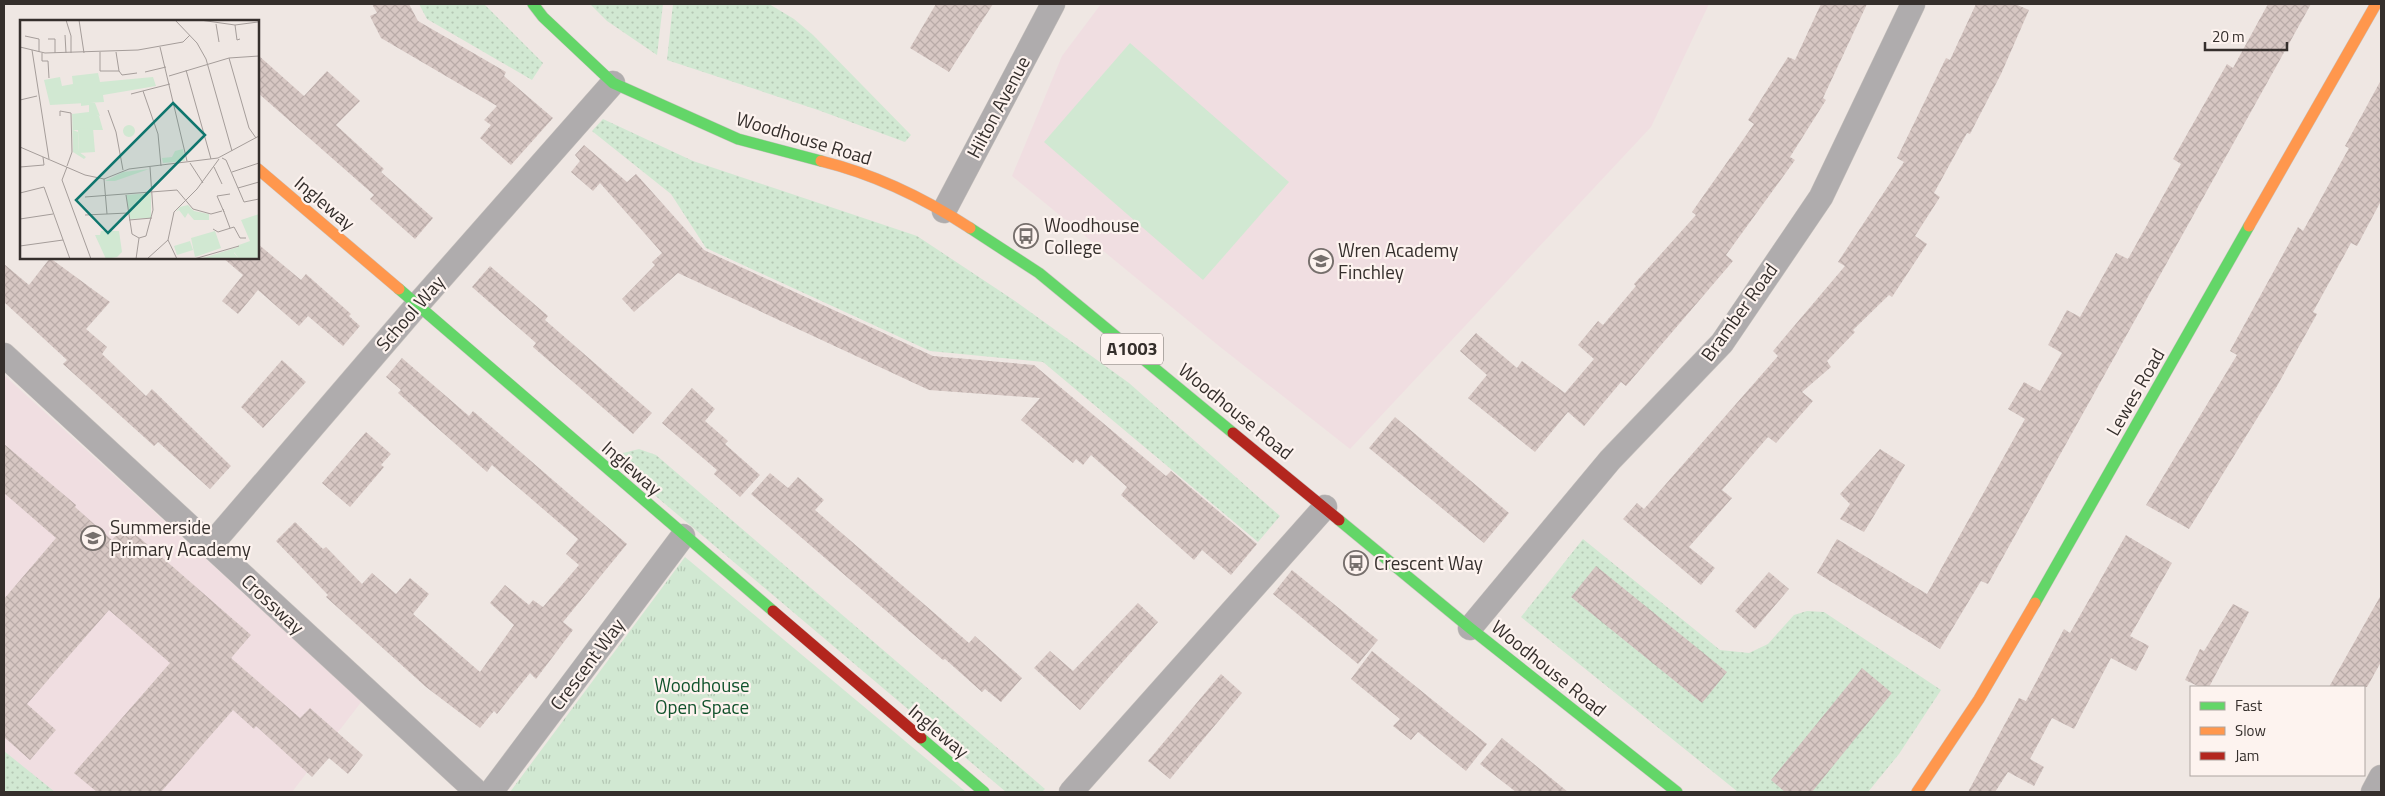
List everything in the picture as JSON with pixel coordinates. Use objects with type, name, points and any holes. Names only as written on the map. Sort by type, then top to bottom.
[{"type":"street","name":"Woodhouse Road","points":[[534,4],[543,17],[613,83],[738,139],[860,171],[944,211],[1039,273],[1470,628],[1677,792]]},
{"type":"street","name":"Hilton Avenue","points":[[944,211],[1053,4]]},
{"type":"street","name":"Bramber Road","points":[[1470,628],[1610,460],[1722,343],[1821,197],[1913,4]]},
{"type":"street","name":"Lewes Road","points":[[1917,792],[1979,699],[2376,4]]},
{"type":"street","name":"School Way","points":[[210,546],[418,304],[613,83]]},
{"type":"street","name":"Ingleway","points":[[259,170],[418,304],[683,536],[984,792]]},
{"type":"street","name":"Crossway","points":[[4,355],[476,792]]},
{"type":"street","points":[[1071,792],[1325,507]]},
{"type":"street","name":"Crescent Way","points":[[491,792],[683,536]]},
{"type":"street","points":[[2373,792],[2381,777]]},
{"type":"shaded area","name":"Wren Academy Finchley","points":[[1101,4],[1709,4],[1651,127],[1350,449],[1219,346],[1012,176],[1062,56]]},
{"type":"shaded area","name":"Summerside Primary Academy","points":[[4,375],[362,701],[292,792],[4,792]]},
{"type":"green space","points":[[419,4],[484,4],[543,63],[532,80],[427,19]]},
{"type":"green space","points":[[590,4],[663,4],[657,55],[607,21]]},
{"type":"green space","points":[[673,4],[769,4],[794,19],[813,35],[911,135],[905,142],[818,110],[667,60]]},
{"type":"green space","points":[[1130,43],[1289,182],[1203,280],[1044,142]]},
{"type":"green space","points":[[603,119],[693,161],[917,236],[1015,301],[1129,383],[1280,516],[1258,542],[1043,362],[930,351],[706,248],[671,194],[592,131]]},
{"type":"green space","points":[[639,449],[656,455],[1045,789],[1042,792],[1006,792],[613,460],[623,453]]},
{"type":"green space","points":[[1583,539],[1720,650],[1749,653],[1768,644],[1794,615],[1807,611],[1824,612],[1941,690],[1899,754],[1868,792],[1738,792],[1521,617]]},
{"type":"green space","name":"Woodhouse Open Space","points":[[685,557],[966,792],[510,792]]},
{"type":"green space","points":[[4,751],[55,792],[4,792]]},
{"type":"building","points":[[372,4],[409,4],[418,21],[506,72],[504,76],[553,118],[511,165],[480,138],[491,125],[484,120],[497,106],[381,38],[370,16],[377,13]]},
{"type":"building","points":[[936,4],[993,4],[949,72],[910,48]]},
{"type":"building","points":[[1821,4],[1867,4],[1823,98],[1826,100],[1790,157],[1795,160],[1726,255],[1733,261],[1626,386],[1621,382],[1584,426],[1568,412],[1535,452],[1468,398],[1487,375],[1460,351],[1476,333],[1517,368],[1522,361],[1565,393],[1594,359],[1578,345],[1598,321],[1603,325],[1636,286],[1634,284],[1696,215],[1692,212],[1754,124],[1748,120],[1788,57],[1795,60]]},
{"type":"building","points":[[1976,4],[2015,4],[2029,10],[2001,74],[1970,134],[1967,133],[1934,193],[1940,197],[1915,236],[1927,244],[1892,297],[1889,295],[1853,330],[1855,332],[1827,361],[1831,367],[1802,392],[1813,401],[1776,443],[1768,437],[1722,490],[1732,498],[1689,547],[1715,568],[1701,585],[1623,519],[1637,503],[1644,509],[1778,356],[1773,351],[1845,266],[1838,262],[1904,162],[1897,158],[1946,58],[1950,60]]},
{"type":"building","points":[[2268,4],[2311,4],[1988,584],[1981,581],[1940,649],[1817,573],[1837,539],[1927,594],[2025,419],[2008,409],[2024,382],[2040,391],[2062,353],[2048,345],[2067,310],[2080,317],[2116,253],[2128,259],[2181,164],[2173,159],[2227,64],[2233,68]]},
{"type":"building","points":[[259,56],[304,96],[327,71],[360,101],[336,125],[384,169],[381,172],[433,218],[415,239],[370,199],[374,195],[259,94]]},
{"type":"building","points":[[2381,80],[2381,201],[2357,246],[2351,243],[2313,312],[2317,314],[2277,386],[2189,529],[2146,505],[2237,355],[2230,351],[2298,227],[2303,231],[2349,148],[2345,146]]},
{"type":"building","points":[[584,145],[627,182],[636,174],[704,250],[933,356],[1034,365],[1166,476],[1171,471],[1257,544],[1231,575],[1202,550],[1194,560],[1121,495],[1127,487],[1091,455],[1083,465],[1076,459],[1073,463],[1021,420],[1040,398],[929,390],[678,273],[634,312],[622,299],[655,265],[652,262],[662,253],[600,183],[593,191],[571,172],[580,161],[575,155]]},
{"type":"building","points":[[259,245],[301,280],[306,274],[351,314],[349,316],[360,326],[343,346],[308,316],[299,326],[258,290],[238,314],[222,301],[243,275],[224,259],[259,259]]},
{"type":"building","points":[[49,259],[51,259],[110,302],[86,329],[107,347],[102,354],[146,396],[152,389],[231,466],[210,489],[158,442],[154,446],[63,364],[67,360],[4,302],[4,264],[29,285]]},
{"type":"building","points":[[490,266],[548,316],[545,320],[652,413],[633,434],[533,347],[536,343],[472,287]]},
{"type":"building","points":[[402,358],[469,416],[473,411],[627,544],[563,622],[573,630],[536,679],[530,673],[497,714],[494,711],[480,728],[426,687],[326,597],[328,595],[276,541],[295,522],[323,549],[326,547],[362,584],[372,573],[396,594],[410,578],[429,594],[413,614],[480,672],[514,625],[490,603],[505,585],[529,605],[533,600],[543,607],[579,565],[566,554],[578,539],[492,465],[487,472],[398,393],[401,390],[386,377]]},
{"type":"building","points":[[282,360],[306,382],[263,428],[241,407]]},
{"type":"building","points":[[692,388],[715,409],[705,421],[728,441],[725,444],[760,475],[740,497],[714,474],[717,470],[662,423]]},
{"type":"building","points":[[1395,417],[1509,513],[1484,543],[1369,448]]},
{"type":"building","points":[[366,432],[391,454],[381,465],[384,467],[350,507],[322,483]]},
{"type":"building","points":[[4,444],[76,505],[75,507],[112,540],[125,525],[251,635],[231,658],[300,718],[310,708],[363,755],[348,774],[329,758],[312,777],[256,726],[254,729],[233,710],[161,792],[97,792],[74,773],[170,663],[109,610],[27,704],[56,730],[30,760],[4,737],[4,599],[56,538],[4,493]]},
{"type":"building","points":[[1880,449],[1905,465],[1864,532],[1840,519],[1850,504],[1840,494]]},
{"type":"building","points":[[770,473],[788,488],[798,477],[824,500],[815,510],[969,643],[975,636],[1022,678],[1001,702],[985,689],[982,692],[945,659],[943,660],[751,494]]},
{"type":"building","points":[[2126,535],[2172,563],[2130,636],[2149,646],[2136,671],[2111,658],[2074,729],[2052,718],[2030,759],[2044,767],[2034,786],[2008,772],[1995,792],[1968,792],[2019,698],[2026,701],[2064,629],[2070,633]]},
{"type":"building","points":[[1596,566],[1727,672],[1702,703],[1571,597]]},
{"type":"building","points":[[1292,570],[1378,640],[1358,664],[1273,594]]},
{"type":"building","points":[[1769,572],[1789,589],[1755,629],[1735,611]]},
{"type":"building","points":[[2381,595],[2381,662],[2367,687],[2330,686]]},
{"type":"building","points":[[1138,603],[1158,622],[1080,710],[1034,668],[1050,651],[1073,671]]},
{"type":"building","points":[[2233,604],[2249,612],[2210,686],[2198,686],[2185,680],[2200,649],[2204,651]]},
{"type":"building","points":[[1372,651],[1487,744],[1466,771],[1418,732],[1411,740],[1393,726],[1400,719],[1351,679]]},
{"type":"building","points":[[1862,668],[1892,693],[1812,792],[1785,792],[1771,780]]},
{"type":"building","points":[[1221,674],[1242,693],[1170,779],[1148,761]]},
{"type":"building","points":[[1502,738],[1568,792],[1516,792],[1480,764]]},
{"type":"traffic: fast","points":[[533,4],[543,17],[613,83],[738,139],[821,161]]},
{"type":"traffic: fast","points":[[2035,603],[2249,226]]},
{"type":"traffic: fast","points":[[970,228],[1039,273],[1233,433]]},
{"type":"traffic: fast","points":[[399,289],[773,611]]},
{"type":"traffic: fast","points":[[1339,520],[1470,628],[1677,792]]},
{"type":"traffic: fast","points":[[921,738],[984,792]]},
{"type":"traffic: slow","points":[[2249,226],[2376,4]]},
{"type":"traffic: slow","points":[[821,161],[841,166],[898,188],[970,228]]},
{"type":"traffic: slow","points":[[259,170],[399,289]]},
{"type":"traffic: slow","points":[[1917,792],[1979,699],[2035,603]]},
{"type":"traffic: jam","points":[[1233,433],[1339,520]]},
{"type":"traffic: jam","points":[[773,611],[921,738]]},
{"type":"place","name":"Woodhouse College","points":[[1026,236]]},
{"type":"place","name":"Wren Academy Finchley","points":[[1321,261]]},
{"type":"place","name":"Summerside Primary Academy","points":[[93,538]]},
{"type":"place","name":"Crescent Way","points":[[1356,563]]}]
